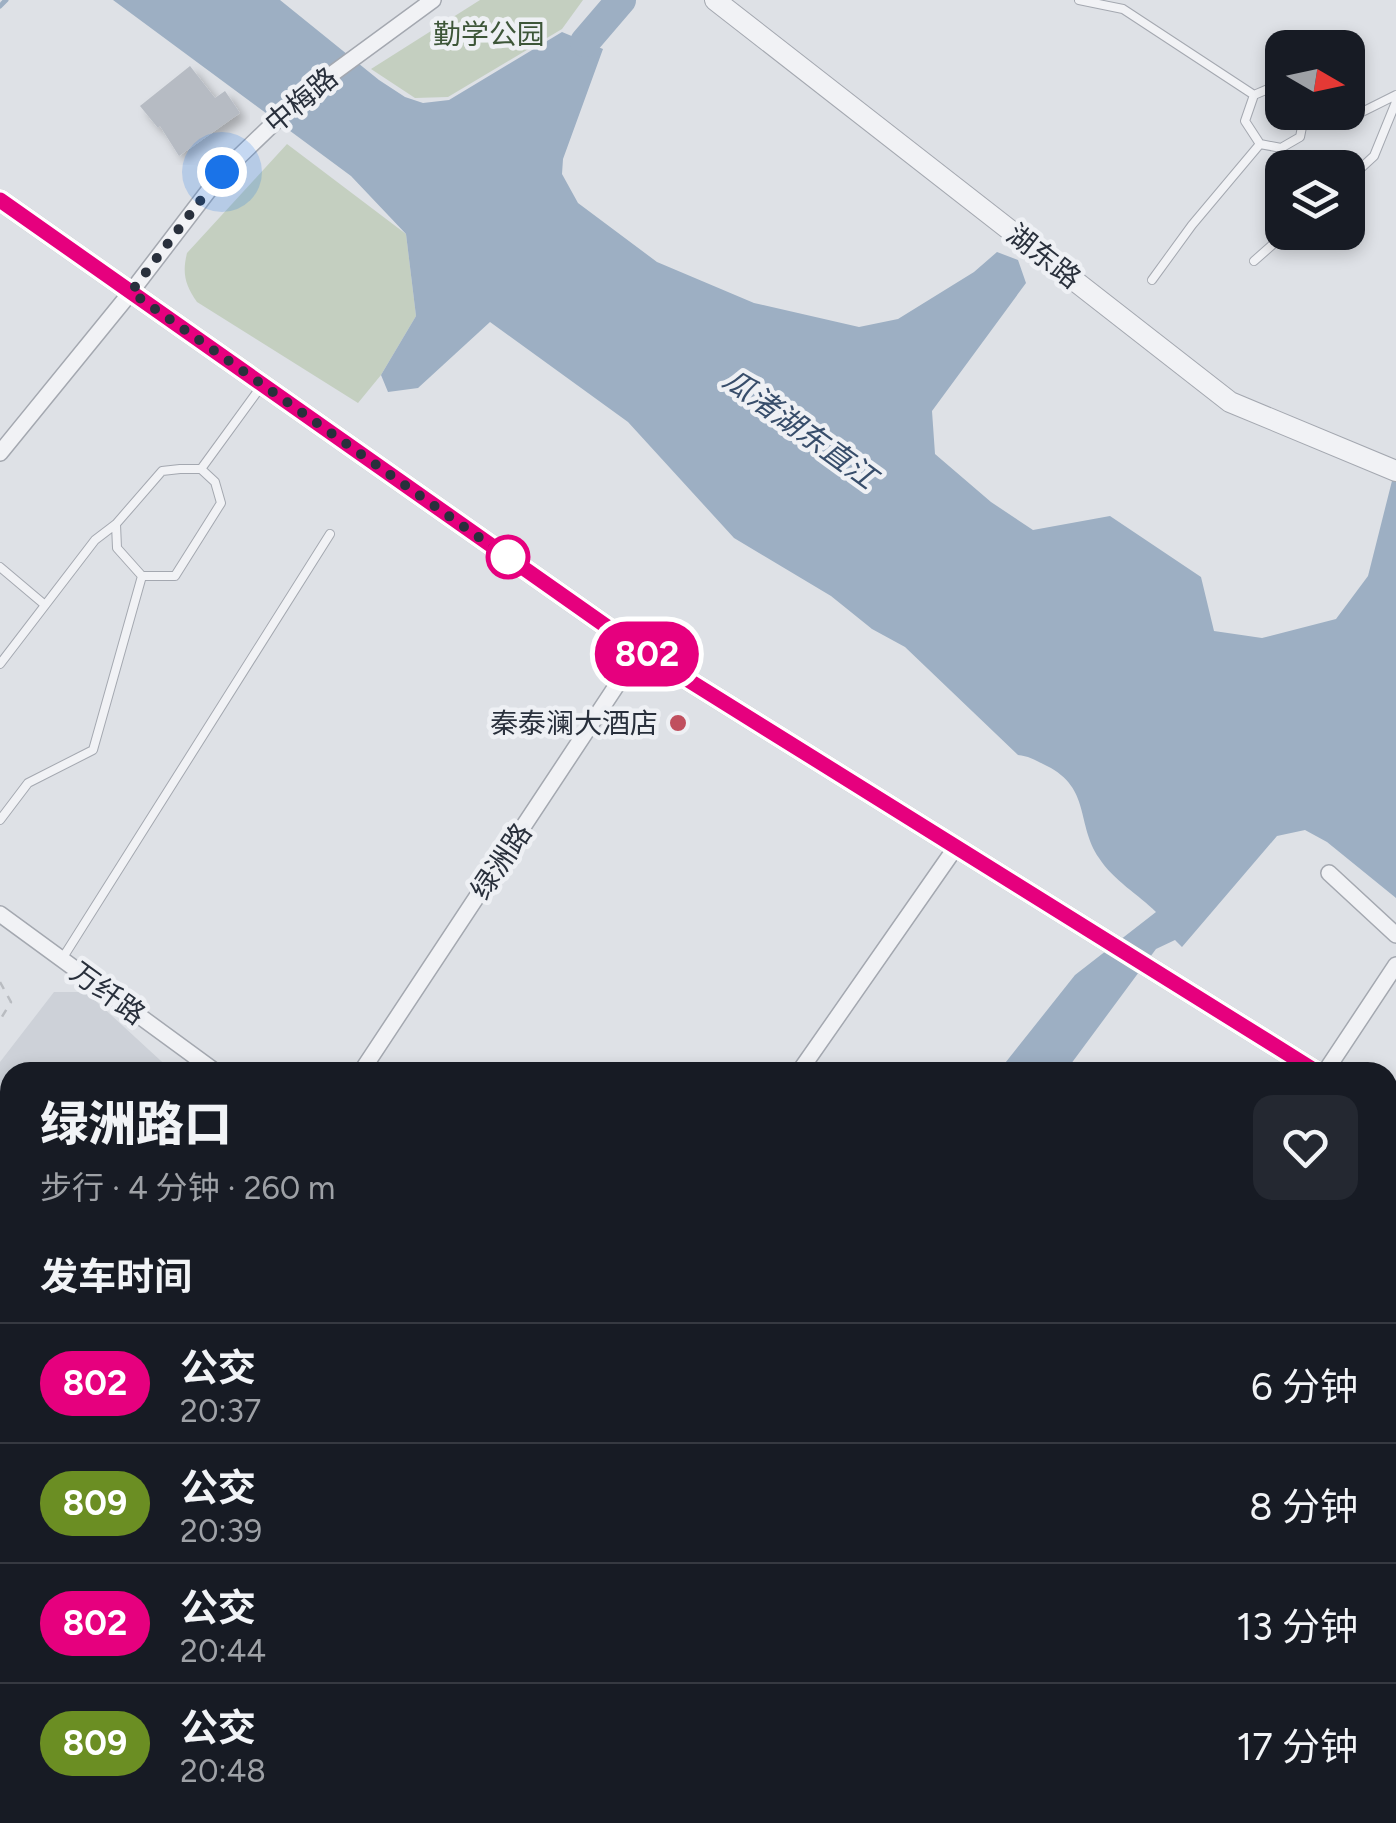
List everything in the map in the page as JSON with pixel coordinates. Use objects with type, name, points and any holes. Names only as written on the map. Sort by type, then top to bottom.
[{"type":"street","name":"中梅路","points":[[0,453],[222,172],[302,96],[433,0]]},
{"type":"street","name":"湖东路","points":[[716,0],[1230,402],[1392,469]]},
{"type":"street","points":[[0,200],[640,650],[1305,1062]]},
{"type":"street","name":"绿洲路","points":[[367,1062],[640,650]]},
{"type":"street","points":[[806,1062],[956,847]]},
{"type":"street","points":[[1329,872],[1396,935]]},
{"type":"street","name":"万纤路","points":[[0,914],[202,1062]]},
{"type":"street","points":[[1328,1062],[1396,965]]},
{"type":"lane","points":[[1079,0],[1123,9],[1254,96]]},
{"type":"lane","points":[[1265,91],[1254,96],[1246,121],[1260,144],[1281,148],[1300,137],[1302,130]]},
{"type":"lane","points":[[1365,111],[1396,99]]},
{"type":"lane","points":[[1365,164],[1374,156],[1396,99]]},
{"type":"lane","points":[[1152,280],[1260,144]]},
{"type":"lane","points":[[1254,260],[1266,250]]},
{"type":"lane","points":[[201,469],[262,384]]},
{"type":"lane","points":[[0,664],[95,540],[116,524],[162,471],[201,469],[214,482],[221,502],[174,576],[142,576],[117,548],[116,524]]},
{"type":"lane","points":[[62,960],[330,534]]},
{"type":"lane","points":[[0,568],[46,605]]},
{"type":"lane","points":[[0,820],[28,783],[93,750],[142,576]]},
{"type":"path","points":[[0,982],[11,1002],[0,1020]]},
{"type":"shaded area","points":[[54,992],[86,992],[162,1062],[0,1062]]},
{"type":"green space","name":"勤学公园","points":[[480,0],[583,0],[562,29],[448,97],[415,98],[371,69]]},
{"type":"green space","points":[[287,144],[406,234],[416,316],[381,375],[358,403],[197,302],[186,279],[187,253]]},
{"type":"water","name":"瓜渚湖东直江","points":[[113,0],[280,0],[379,80],[405,97],[423,103],[449,100],[562,32],[603,49],[563,159],[562,174],[578,203],[657,262],[754,303],[859,327],[898,319],[974,272],[997,252],[1018,260],[1026,283],[932,411],[935,454],[991,502],[1033,530],[1110,516],[1201,577],[1214,631],[1262,638],[1336,619],[1368,576],[1396,465],[1396,898],[1327,842],[1305,830],[1277,836],[1182,947],[1175,940],[1156,949],[1072,1062],[1006,1062],[1075,975],[1156,912],[1099,858],[1070,785],[1047,766],[1018,755],[905,647],[872,629],[831,596],[734,538],[628,422],[490,322],[418,388],[388,392],[381,375],[416,316],[406,234],[351,176]]},
{"type":"building","points":[[190,66],[215,98],[225,91],[240,113],[179,156],[160,126],[140,106]]},
{"type":"waterway","points":[[0,6],[6,0]]},
{"type":"waterway","points":[[585,42],[621,0]]},
{"type":"bus line","name":"802","points":[[0,200],[640,650],[1301,1062]]},
{"type":"place","name":"秦泰澜大酒店","points":[[678,723]]},
{"type":"route","points":[[222,172],[131,292],[514,562],[508,557]]}]
